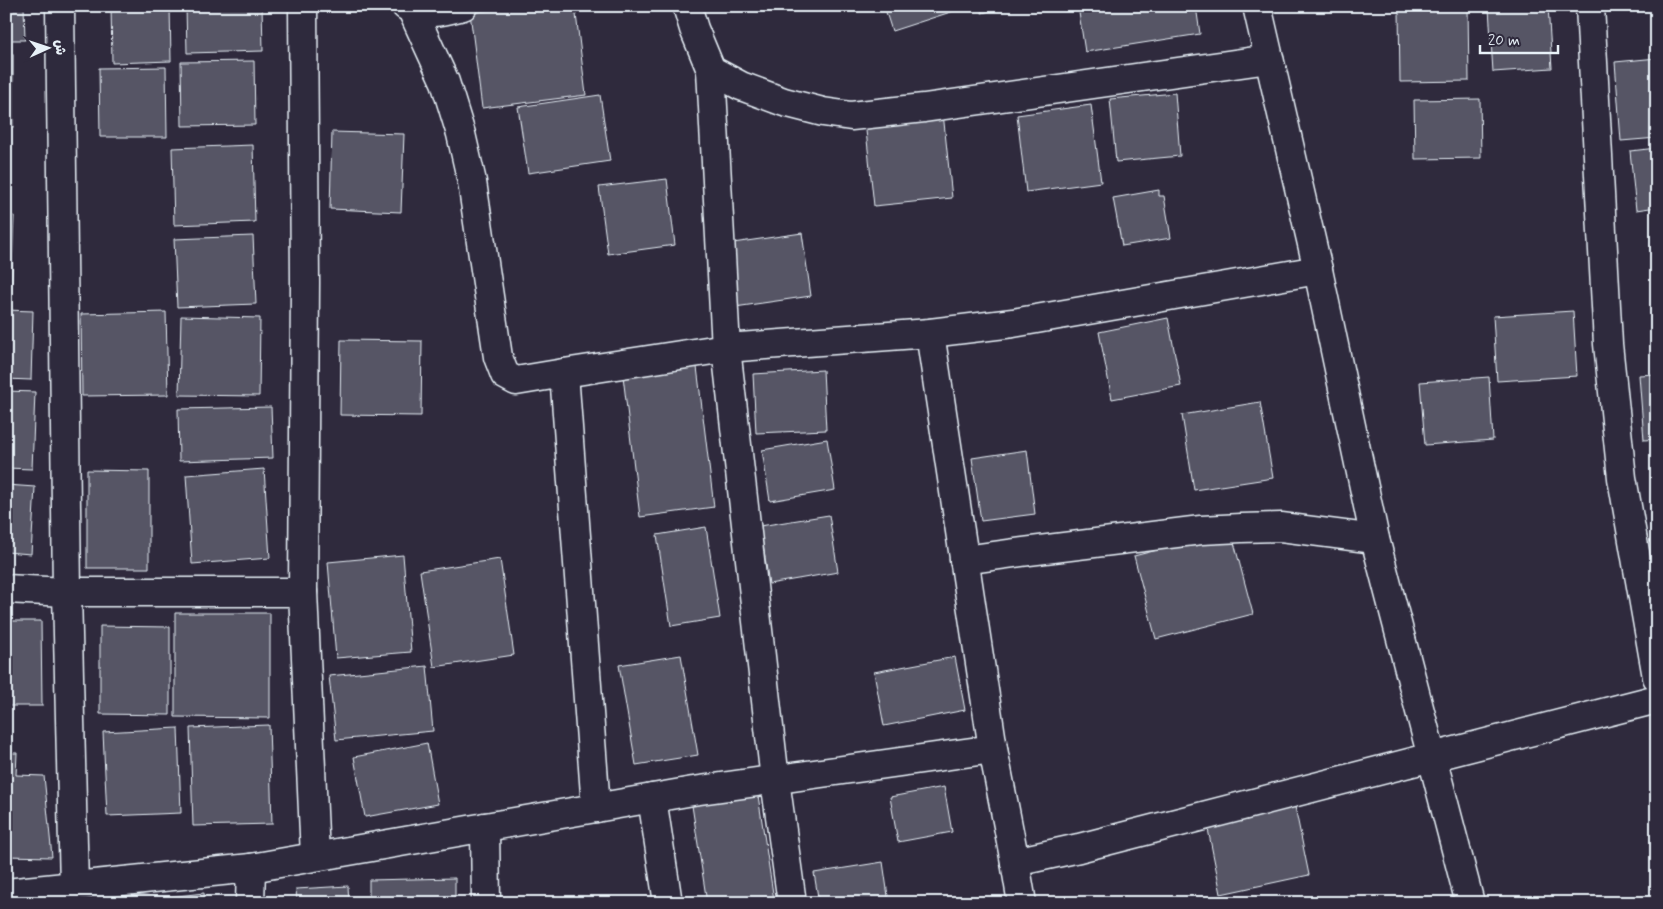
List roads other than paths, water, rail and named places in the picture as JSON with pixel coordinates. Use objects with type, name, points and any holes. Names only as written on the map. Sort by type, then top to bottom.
[{"type":"street","points":[[60,6],[67,592],[74,887]]},
{"type":"street","points":[[303,6],[305,282],[303,592],[315,856]]},
{"type":"street","points":[[409,8],[434,13],[462,6]]},
{"type":"street","points":[[687,6],[694,29],[711,70],[726,348],[775,780],[792,903]]},
{"type":"street","points":[[1257,6],[1318,270],[1375,539],[1470,903]]},
{"type":"street","points":[[1590,6],[1608,344],[1622,478],[1657,677]]},
{"type":"street","points":[[409,8],[445,82],[461,134],[472,182],[498,357],[505,375],[516,381],[726,348],[930,333],[1013,323],[1318,270]]},
{"type":"street","points":[[711,70],[741,86],[784,102],[823,112],[851,116],[924,108],[1269,59]]},
{"type":"street","points":[[930,333],[993,749],[1022,903]]},
{"type":"street","points":[[564,373],[596,808]]},
{"type":"street","points":[[964,560],[1201,530],[1281,527],[1375,539]]},
{"type":"street","points":[[6,589],[67,592],[303,592]]},
{"type":"street","points":[[1015,862],[1079,848],[1657,699]]},
{"type":"street","points":[[6,893],[43,896],[74,887],[251,868],[652,798],[993,749]]},
{"type":"street","points":[[652,798],[668,903]]},
{"type":"street","points":[[485,827],[486,903]]},
{"type":"street","points":[[250,903],[251,868]]}]
